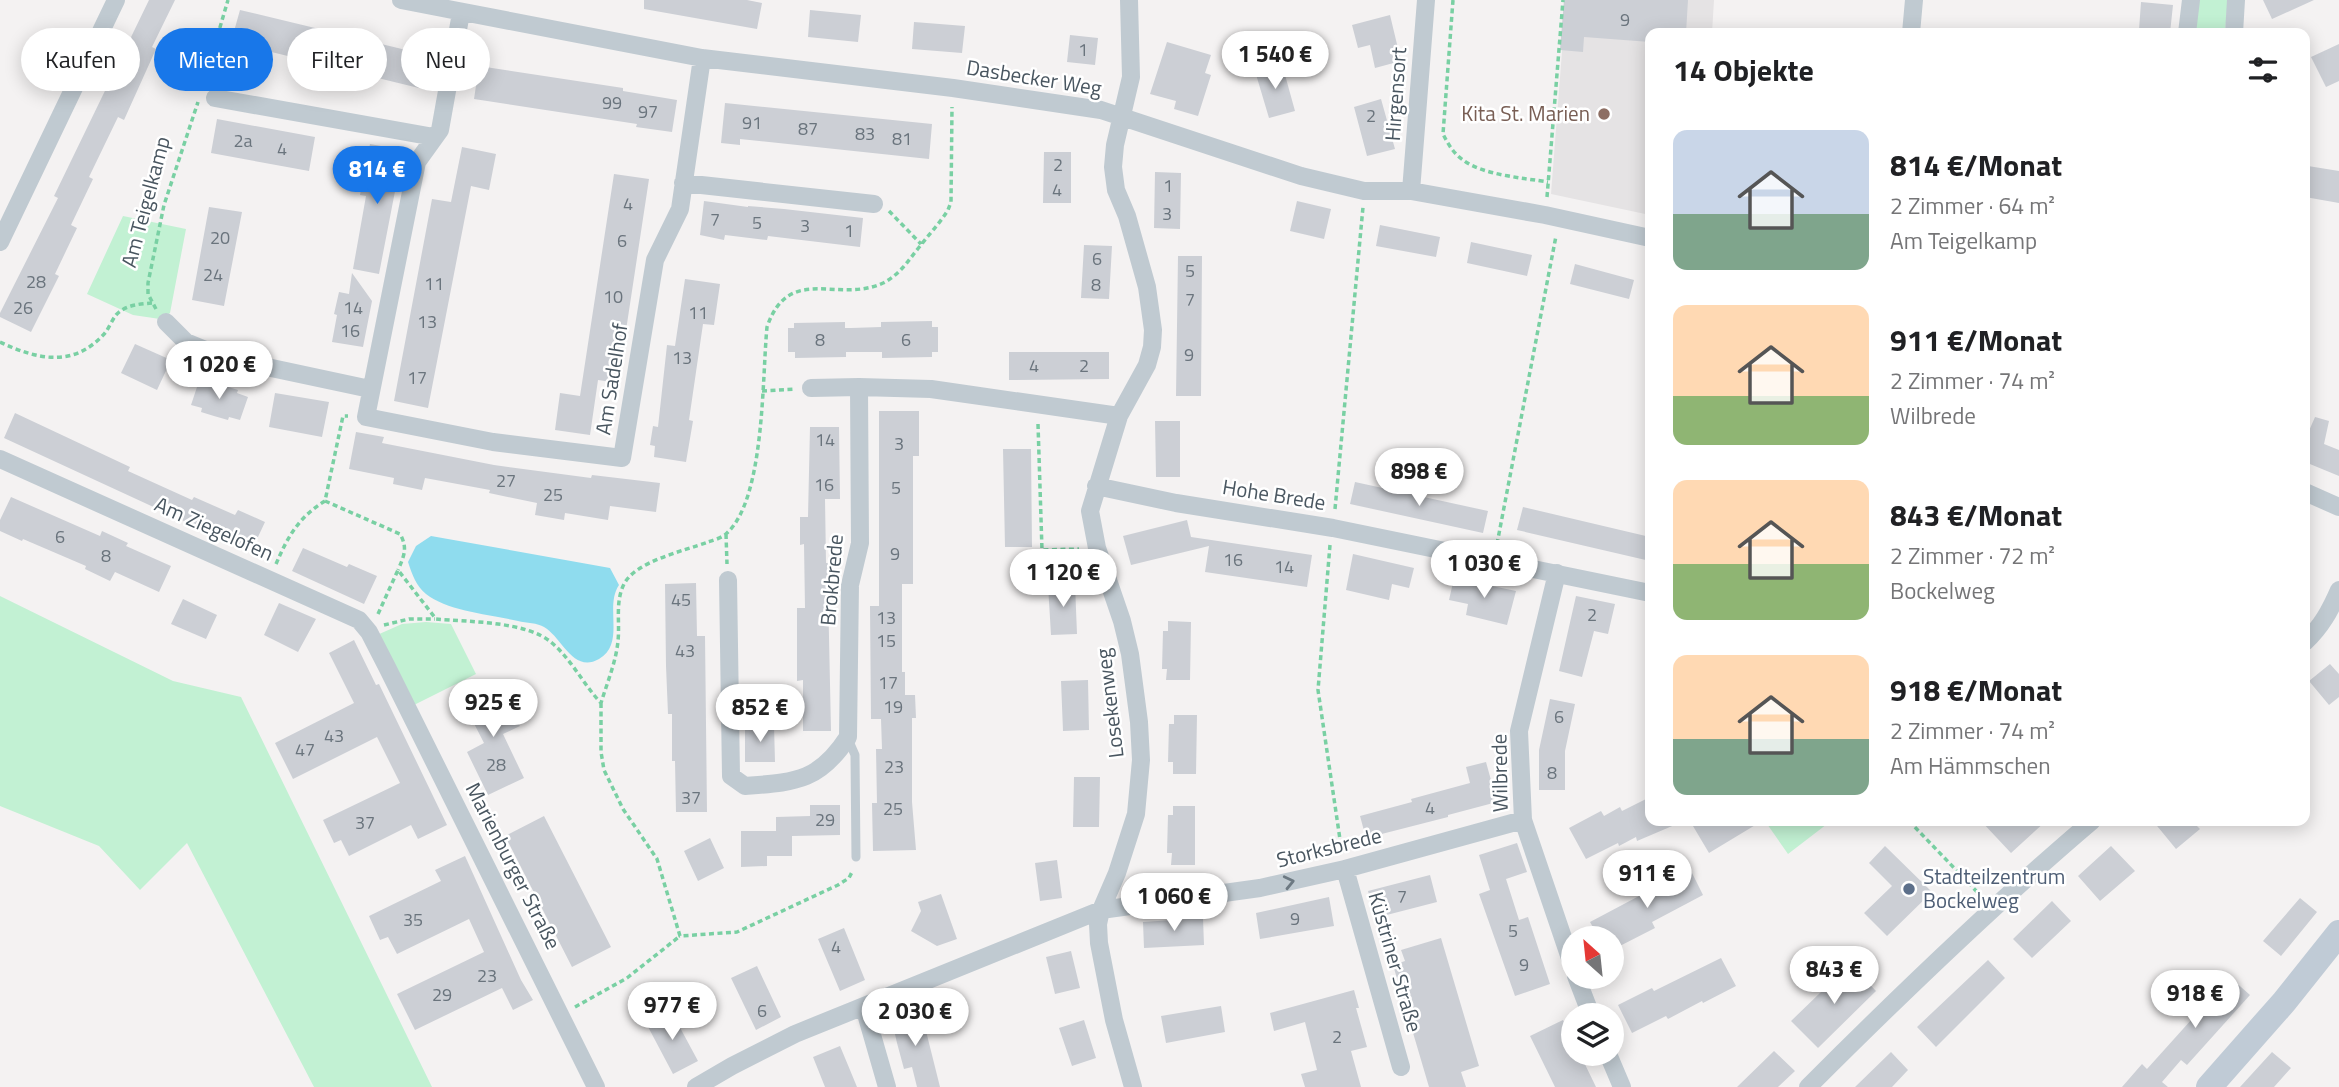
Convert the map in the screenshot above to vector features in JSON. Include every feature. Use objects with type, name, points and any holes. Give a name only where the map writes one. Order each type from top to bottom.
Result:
[{"type":"street","points":[[0,242],[116,0]]},
{"type":"street","name":"Dasbecker Weg","points":[[401,0],[702,58],[953,88],[1101,110],[1301,176],[1364,191],[1411,191],[1645,237]]},
{"type":"street","name":"Losekenweg","points":[[1129,0],[1131,77],[1114,156],[1115,190],[1138,251],[1147,287],[1153,330],[1147,365],[1119,416],[1090,511],[1097,548],[1122,621],[1130,654],[1139,722],[1141,760],[1136,814],[1098,923],[1099,943],[1114,1020],[1133,1087]]},
{"type":"street","name":"Hirgensort","points":[[1411,191],[1426,0]]},
{"type":"street","points":[[1912,28],[1914,0]]},
{"type":"street","points":[[2188,28],[2191,0]]},
{"type":"street","points":[[2234,28],[2236,0]]},
{"type":"street","points":[[366,417],[417,162],[440,130],[461,13]]},
{"type":"street","name":"Am Sadelhof","points":[[366,417],[493,442],[622,458],[655,261],[680,209],[702,58]]},
{"type":"street","points":[[215,98],[434,137]]},
{"type":"street","points":[[683,183],[874,204]]},
{"type":"street","points":[[166,323],[186,342],[225,358],[370,389]]},
{"type":"street","name":"Brokbrede","points":[[848,737],[850,586],[860,543],[859,387]]},
{"type":"street","points":[[811,388],[932,388],[1119,416]]},
{"type":"street","name":"Am Ziegelofen","points":[[0,459],[359,620],[369,632],[387,667]]},
{"type":"street","name":"Hohe Brede","points":[[1096,486],[1176,503],[1333,528],[1645,592]]},
{"type":"street","points":[[2310,494],[2339,507]]},
{"type":"street","name":"Wilbrede","points":[[1557,573],[1519,731],[1523,820],[1561,932]]},
{"type":"street","points":[[728,580],[731,776],[745,786],[804,778],[835,756],[848,737]]},
{"type":"street","points":[[2310,637],[2330,612],[2339,590]]},
{"type":"street","name":"Marienburger Straße","points":[[387,667],[596,1087]]},
{"type":"street","name":"Storksbrede","points":[[696,1087],[795,1034],[1101,910],[1260,888],[1345,869],[1523,820]]},
{"type":"street","points":[[1808,1087],[1993,909],[2086,826]]},
{"type":"street","name":"Küstriner Straße","points":[[1345,869],[1401,1067]]},
{"type":"street","points":[[2209,1087],[2334,949]]},
{"type":"street","points":[[864,1007],[887,1087]]},
{"type":"street","points":[[1613,1066],[1622,1087]]},
{"type":"lane","points":[[848,737],[855,755],[856,857]]},
{"type":"path","name":"Am Teigelkamp","points":[[152,303],[148,294],[148,283],[164,205],[228,0]]},
{"type":"path","points":[[1453,0],[1443,134],[1465,163],[1495,173],[1548,183]]},
{"type":"path","points":[[1493,560],[1512,471],[1552,217],[1548,183],[1563,0]]},
{"type":"path","points":[[680,936],[657,859],[623,808],[604,770],[601,703],[618,643],[619,599],[631,573],[646,564],[726,534],[739,519],[757,453],[767,327],[772,312],[781,300],[796,290],[867,288],[880,284],[894,277],[938,227],[951,202],[953,88]]},
{"type":"path","points":[[874,204],[896,216],[921,244]]},
{"type":"path","points":[[0,342],[44,358],[63,359],[81,352],[105,333],[117,313],[136,305],[152,303],[166,323]]},
{"type":"path","points":[[762,391],[811,388]]},
{"type":"path","points":[[1038,404],[1042,550],[1097,548]]},
{"type":"path","points":[[269,578],[287,537],[299,520],[325,501],[343,415],[366,417]]},
{"type":"path","points":[[325,501],[400,534],[404,542],[406,552],[369,632]]},
{"type":"path","points":[[726,534],[728,580]]},
{"type":"path","points":[[398,570],[436,619]]},
{"type":"path","points":[[369,632],[409,619],[436,619],[494,623],[536,633],[552,642],[578,671],[601,703]]},
{"type":"path","points":[[1914,826],[1993,909]]},
{"type":"path","points":[[561,1016],[627,978],[680,936],[737,932],[838,885],[849,877],[856,857]]},
{"type":"shaded area","name":"Kita St. Marien","points":[[1566,0],[1714,0],[1712,28],[1645,28],[1645,214],[1551,194]]},
{"type":"green space","points":[[2196,0],[2228,0],[2225,28],[2194,28]]},
{"type":"green space","points":[[123,216],[186,229],[170,313],[160,319],[133,315],[87,294]]},
{"type":"green space","points":[[0,596],[173,681],[241,697],[432,1087],[314,1087],[187,843],[140,890],[99,846],[0,806]]},
{"type":"green space","points":[[402,624],[451,624],[476,674],[412,706],[377,635]]},
{"type":"green space","points":[[1768,826],[1824,826],[1788,854]]},
{"type":"water","points":[[431,536],[610,568],[619,585],[613,604],[613,634],[607,652],[599,659],[582,662],[541,626],[457,608],[435,600],[417,584],[408,562],[416,546]]},
{"type":"building","points":[[149,0],[175,0],[161,28],[154,28],[154,53],[140,84],[140,28],[135,28]]},
{"type":"building","points":[[644,0],[747,0],[762,3],[757,29],[644,9]]},
{"type":"building","points":[[1564,0],[1688,0],[1686,28],[1645,28],[1645,42],[1584,37],[1583,52],[1560,50]]},
{"type":"building","points":[[2263,0],[2314,0],[2272,19]]},
{"type":"building","points":[[2141,2],[2173,5],[2171,28],[2139,28]]},
{"type":"building","points":[[240,10],[315,28],[287,28],[287,56],[273,52],[273,28],[235,28]]},
{"type":"building","points":[[810,10],[861,15],[858,42],[808,37]]},
{"type":"building","points":[[1390,15],[1401,61],[1375,68],[1370,45],[1358,48],[1352,25]]},
{"type":"building","points":[[914,22],[965,26],[962,53],[912,49]]},
{"type":"building","points":[[1070,35],[1098,38],[1095,65],[1067,62]]},
{"type":"building","points":[[1167,42],[1211,55],[1205,73],[1211,75],[1198,116],[1174,109],[1176,101],[1150,94]]},
{"type":"building","points":[[2339,44],[2339,81],[2326,87],[2311,57]]},
{"type":"building","points":[[387,45],[401,49],[401,84],[387,80]]},
{"type":"building","points":[[1282,64],[1295,111],[1269,118],[1255,71]]},
{"type":"building","points":[[490,68],[623,88],[623,91],[677,100],[672,132],[636,127],[637,124],[474,99],[475,91],[490,91]]},
{"type":"building","points":[[105,91],[137,91],[124,120],[118,117],[89,177],[93,179],[71,225],[77,228],[55,274],[59,276],[31,332],[0,317],[0,313],[58,198],[54,196]]},
{"type":"building","points":[[1381,99],[1395,149],[1367,156],[1354,107]]},
{"type":"building","points":[[725,103],[932,124],[929,159],[740,139],[740,145],[721,143]]},
{"type":"building","points":[[217,119],[315,137],[309,171],[211,153]]},
{"type":"building","points":[[370,144],[403,150],[379,274],[353,269],[366,196],[360,195]]},
{"type":"building","points":[[462,147],[496,154],[489,190],[471,186],[428,408],[394,401],[432,199],[451,202]]},
{"type":"building","points":[[1044,152],[1071,152],[1071,203],[1043,203]]},
{"type":"building","points":[[2310,166],[2339,171],[2339,203],[2310,198]]},
{"type":"building","points":[[1155,172],[1181,173],[1180,229],[1154,228]]},
{"type":"building","points":[[614,174],[649,179],[618,383],[598,380],[590,435],[555,430],[560,393],[580,396]]},
{"type":"building","points":[[704,201],[863,218],[860,247],[768,236],[767,240],[725,235],[724,240],[700,235]]},
{"type":"building","points":[[1297,201],[1331,209],[1324,239],[1290,231]]},
{"type":"building","points":[[209,207],[242,212],[224,306],[192,300]]},
{"type":"building","points":[[1380,225],[1440,237],[1436,257],[1376,246]]},
{"type":"building","points":[[1471,242],[1532,255],[1527,276],[1467,263]]},
{"type":"building","points":[[1084,245],[1112,246],[1109,299],[1081,298]]},
{"type":"building","points":[[1178,256],[1202,256],[1201,396],[1176,396]]},
{"type":"building","points":[[1575,264],[1634,280],[1629,299],[1570,284]]},
{"type":"building","points":[[352,273],[372,301],[363,347],[332,342],[339,292],[349,294]]},
{"type":"building","points":[[685,279],[720,284],[714,325],[703,324],[689,420],[693,421],[686,462],[654,457],[655,446],[650,445],[653,426],[658,427],[667,345],[675,346]]},
{"type":"building","points":[[932,321],[932,327],[938,327],[938,352],[932,352],[932,357],[882,358],[882,352],[846,352],[846,357],[795,358],[795,352],[788,352],[788,328],[794,328],[794,323],[845,322],[845,328],[851,328],[881,327],[881,322]]},
{"type":"building","points":[[135,344],[171,360],[157,390],[121,373]]},
{"type":"building","points":[[1009,352],[1109,352],[1109,379],[1009,380]]},
{"type":"building","points":[[199,381],[209,384],[210,381],[238,390],[237,393],[248,397],[240,420],[214,416],[191,405]]},
{"type":"building","points":[[275,393],[329,402],[322,437],[269,427]]},
{"type":"building","points":[[879,411],[919,411],[919,456],[913,456],[913,584],[902,584],[902,672],[905,672],[905,695],[915,695],[916,718],[912,718],[912,802],[916,850],[873,851],[872,803],[877,803],[876,749],[882,749],[881,719],[871,719],[870,606],[879,606]]},
{"type":"building","points":[[15,413],[130,467],[128,471],[192,500],[194,497],[235,515],[238,510],[265,522],[251,552],[4,438]]},
{"type":"building","points":[[2315,417],[2329,421],[2324,444],[2339,450],[2339,476],[2310,464],[2310,428]]},
{"type":"building","points":[[1155,421],[1180,421],[1180,477],[1156,477]]},
{"type":"building","points":[[810,427],[839,427],[840,499],[825,499],[826,563],[832,563],[832,590],[828,590],[831,731],[803,731],[803,680],[797,681],[797,608],[805,608],[804,544],[800,545],[800,517],[808,517]]},
{"type":"building","points":[[356,432],[384,437],[382,443],[494,465],[591,478],[592,475],[660,483],[656,512],[610,506],[608,520],[565,513],[564,520],[535,515],[537,503],[489,493],[490,490],[425,478],[422,490],[393,484],[394,478],[349,469]]},
{"type":"building","points":[[1003,449],[1031,449],[1032,547],[1005,547]]},
{"type":"building","points":[[1355,482],[1488,511],[1483,533],[1350,504]]},
{"type":"building","points":[[11,497],[100,536],[102,531],[128,543],[126,546],[171,566],[159,592],[115,572],[110,581],[85,569],[86,566],[0,531],[0,520]]},
{"type":"building","points":[[1523,507],[1645,536],[1645,560],[1517,530]]},
{"type":"building","points":[[1187,520],[1191,537],[1312,555],[1307,587],[1205,572],[1209,546],[1131,565],[1123,536]]},
{"type":"building","points":[[303,548],[347,567],[349,564],[377,576],[364,604],[292,571]]},
{"type":"building","points":[[1353,554],[1414,568],[1409,588],[1392,584],[1389,600],[1346,590]]},
{"type":"building","points":[[1454,578],[1516,591],[1507,625],[1466,615],[1468,604],[1449,600]]},
{"type":"building","points":[[696,583],[697,636],[705,636],[707,812],[676,812],[672,714],[668,714],[665,584]]},
{"type":"building","points":[[1075,584],[1077,634],[1051,635],[1048,585]]},
{"type":"building","points":[[1576,596],[1615,604],[1608,634],[1594,631],[1582,677],[1559,671]]},
{"type":"building","points":[[183,599],[217,615],[206,639],[171,624]]},
{"type":"building","points":[[279,603],[316,619],[298,652],[264,635]]},
{"type":"building","points":[[1168,621],[1191,622],[1190,680],[1166,680],[1167,669],[1162,669],[1163,631],[1168,631]]},
{"type":"building","points":[[354,640],[376,685],[379,684],[447,825],[418,839],[411,825],[349,856],[341,840],[334,843],[323,820],[400,783],[377,737],[293,779],[275,743],[354,703],[329,653]]},
{"type":"building","points":[[2330,664],[2339,674],[2339,697],[2329,705],[2310,680]]},
{"type":"building","points":[[1088,680],[1089,730],[1063,731],[1061,681]]},
{"type":"building","points":[[498,682],[520,726],[503,734],[524,778],[488,795],[467,752],[484,743],[462,700]]},
{"type":"building","points":[[1550,699],[1575,704],[1565,751],[1565,790],[1539,790],[1539,750]]},
{"type":"building","points":[[1174,715],[1197,715],[1196,774],[1173,774],[1173,762],[1168,762],[1169,724],[1174,724]]},
{"type":"building","points":[[745,725],[774,725],[775,762],[745,762]]},
{"type":"building","points":[[1486,762],[1497,802],[1366,838],[1360,816],[1470,783],[1466,767]]},
{"type":"building","points":[[1074,777],[1100,777],[1099,827],[1073,827]]},
{"type":"building","points":[[1645,800],[1645,826],[1672,826],[1637,841],[1636,837],[1619,846],[1618,843],[1586,859],[1569,828],[1601,811],[1604,816],[1620,807],[1622,811]]},
{"type":"building","points":[[810,805],[840,805],[840,835],[792,836],[792,856],[767,856],[767,866],[741,867],[741,831],[776,831],[776,817],[810,816]]},
{"type":"building","points":[[1173,806],[1195,806],[1195,865],[1171,865],[1172,853],[1167,853],[1168,815],[1173,815]]},
{"type":"building","points":[[544,816],[611,947],[572,967],[505,836]]},
{"type":"building","points":[[1693,826],[1754,826],[1709,853]]},
{"type":"building","points":[[1986,826],[2041,826],[2011,853]]},
{"type":"building","points":[[2157,826],[2197,826],[2200,829],[2176,849]]},
{"type":"building","points":[[710,838],[724,868],[698,881],[684,851]]},
{"type":"building","points":[[1517,843],[1527,872],[1506,879],[1519,920],[1528,917],[1550,984],[1515,996],[1479,894],[1490,890],[1479,855]]},
{"type":"building","name":"Stadteilzentrum Bockelweg","points":[[1885,846],[1932,892],[1887,936],[1864,913],[1892,886],[1869,863]]},
{"type":"building","points":[[2111,846],[2135,871],[2100,901],[2078,876]]},
{"type":"building","points":[[465,856],[521,980],[533,1000],[513,1010],[502,988],[415,1030],[397,994],[484,952],[469,919],[397,954],[388,937],[380,940],[369,916],[441,881],[435,870]]},
{"type":"building","points":[[1057,860],[1062,898],[1040,901],[1035,863]]},
{"type":"building","points":[[1690,869],[1703,895],[1652,922],[1655,928],[1624,944],[1624,926],[1592,926],[1590,922]]},
{"type":"building","points":[[1430,875],[1437,902],[1375,918],[1368,891]]},
{"type":"building","points":[[941,894],[957,939],[937,946],[911,931],[921,911],[918,902]]},
{"type":"building","points":[[1329,897],[1334,926],[1260,939],[1256,913]]},
{"type":"building","points":[[2300,898],[2317,912],[2281,956],[2263,941]]},
{"type":"building","points":[[2052,901],[2071,921],[2032,958],[2013,939]]},
{"type":"building","points":[[1203,918],[1204,945],[1144,948],[1143,922]]},
{"type":"building","points":[[844,928],[865,980],[840,991],[818,939]]},
{"type":"building","points":[[1441,938],[1479,1066],[1461,1072],[1466,1087],[1429,1087],[1393,965],[1405,961],[1401,950]]},
{"type":"building","points":[[1071,951],[1080,988],[1055,994],[1046,957]]},
{"type":"building","points":[[1721,958],[1736,986],[1632,1033],[1624,1017],[1622,1003],[1652,988],[1654,991]]},
{"type":"building","points":[[1988,960],[2005,978],[1936,1047],[1917,1027]]},
{"type":"building","points":[[1850,964],[1876,991],[1818,1048],[1791,1021]]},
{"type":"building","points":[[757,966],[781,1017],[756,1030],[731,978]]},
{"type":"building","points":[[2213,972],[2219,978],[2224,972],[2250,995],[2187,1065],[2181,1060],[2162,1082],[2168,1087],[2122,1087],[2142,1064],[2147,1069],[2201,1009],[2196,1004],[2201,998],[2195,993]]},
{"type":"building","points":[[1354,990],[1367,1047],[1351,1051],[1361,1087],[1305,1087],[1301,1074],[1317,1070],[1305,1022],[1274,1031],[1270,1013]]},
{"type":"building","points":[[1221,1006],[1225,1032],[1166,1043],[1161,1016]]},
{"type":"building","points":[[670,1009],[698,1061],[673,1074],[646,1023]]},
{"type":"building","points":[[920,1009],[940,1087],[917,1087],[912,1067],[904,1069],[897,1043],[891,1017]]},
{"type":"building","points":[[1084,1020],[1096,1058],[1072,1066],[1059,1028]]},
{"type":"building","points":[[1561,1021],[1561,1066],[1586,1066],[1596,1087],[1555,1087],[1530,1036]]},
{"type":"building","points":[[840,1046],[857,1087],[825,1087],[813,1057]]},
{"type":"building","points":[[1774,1051],[1795,1071],[1778,1087],[1737,1087]]},
{"type":"building","points":[[1891,1052],[1908,1070],[1892,1087],[1855,1087]]},
{"type":"building","points":[[2272,1052],[2291,1068],[2274,1087],[2240,1087]]},
{"type":"place","name":"Kita St. Marien","points":[[1604,114]]},
{"type":"place","name":"Stadteilzentrum Bockelweg","points":[[1909,889]]}]
